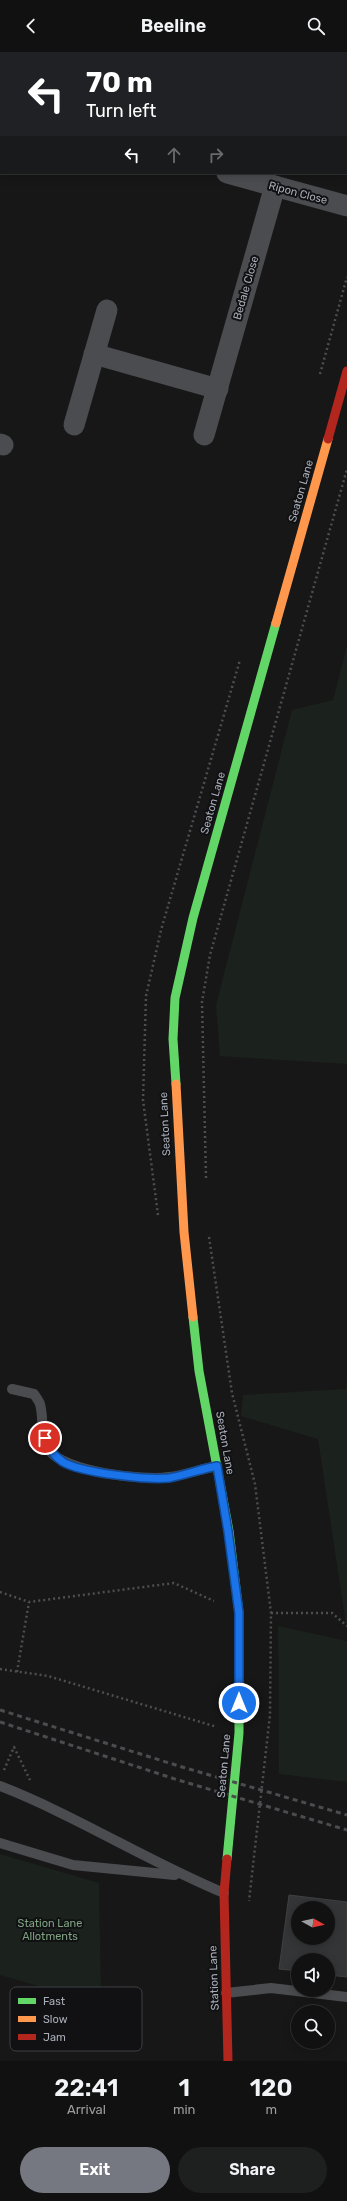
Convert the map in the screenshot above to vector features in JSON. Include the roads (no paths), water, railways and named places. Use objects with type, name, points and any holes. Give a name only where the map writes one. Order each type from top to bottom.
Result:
[{"type":"main road","name":"Seaton Lane","points":[[224,1893],[240,1733],[239,1613],[228,1531],[199,1371],[184,1232],[173,1039],[175,998],[193,918],[347,371]]},
{"type":"main road","name":"Station Lane","points":[[224,1893],[228,2061]]},
{"type":"street","name":"Ripon Close","points":[[231,174],[347,206]]},
{"type":"street","name":"Bedale Close","points":[[204,435],[275,186]]},
{"type":"street","points":[[74,425],[107,310]]},
{"type":"street","points":[[94,354],[218,389]]},
{"type":"lane","points":[[12,1389],[34,1394],[40,1405],[40,1417],[48,1449],[63,1462],[78,1467],[128,1476],[169,1478],[217,1466]]},
{"type":"lane","points":[[0,1786],[40,1802],[181,1875],[224,1893]]},
{"type":"lane","points":[[0,1843],[73,1865],[181,1875]]},
{"type":"lane","points":[[226,1993],[271,1988],[347,1997]]},
{"type":"railway","points":[[0,1710],[182,1767],[347,1815]]},
{"type":"railway","points":[[0,1722],[178,1780],[347,1830]]},
{"type":"park label","name":"Station Lane Allotments","points":[[50,1929]]}]
